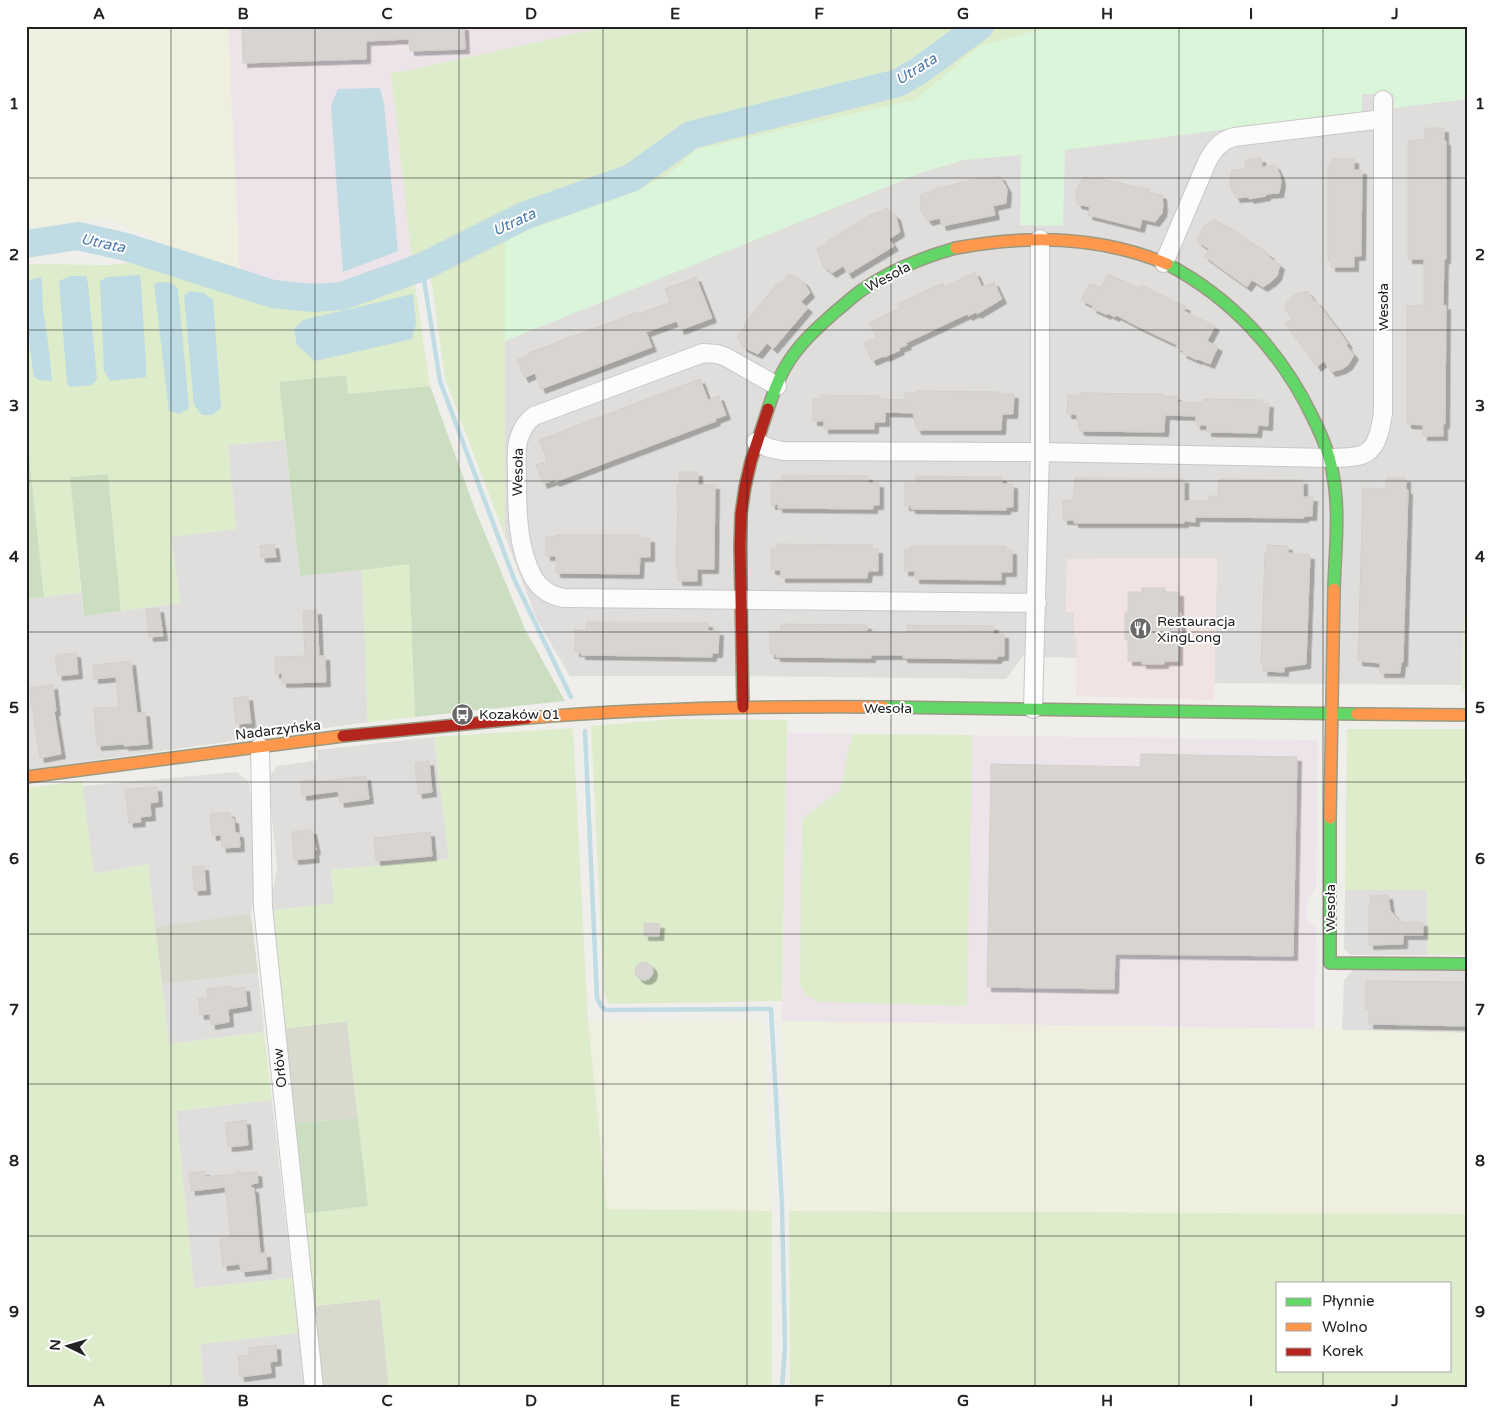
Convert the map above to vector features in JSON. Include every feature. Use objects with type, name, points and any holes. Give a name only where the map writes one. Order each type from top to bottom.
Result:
[{"type":"street","name":"Wesoła","points":[[756,442],[769,448],[783,451],[1040,452],[1330,458],[1353,458],[1364,454],[1378,440],[1383,413],[1383,100]]},
{"type":"street","points":[[1164,263],[1207,162],[1213,150],[1220,143],[1234,137],[1383,119]]},
{"type":"street","name":"Wesoła","points":[[743,707],[740,541],[741,511],[746,482],[756,442],[789,360],[820,325],[863,290],[894,272],[933,254],[979,244],[1011,239],[1072,240],[1134,253],[1164,263],[1194,281],[1234,310],[1250,324],[1271,348],[1301,395],[1330,458],[1335,491],[1336,525],[1331,714],[1330,963],[1468,964]]},
{"type":"street","points":[[1033,709],[1040,452],[1040,239]]},
{"type":"street","name":"Wesoła","points":[[777,386],[726,357],[703,353],[534,416],[522,428],[516,454],[517,512],[520,537],[533,578],[543,590],[553,596],[564,598],[1037,602]]},
{"type":"street","name":"Wesoła","points":[[534,716],[743,707],[1468,715]]},
{"type":"street","name":"Nadarzyńska","points":[[26,778],[407,728],[534,716]]},
{"type":"street","name":"Orłów","points":[[260,748],[263,908],[314,1388]]},
{"type":"shaded area","points":[[228,26],[610,26],[405,71],[391,72],[412,257],[330,291],[279,287],[240,277]]},
{"type":"shaded area","points":[[1055,26],[1468,26],[1468,548],[1461,685],[1214,683],[1217,558],[1067,559],[1066,612],[1074,612],[1074,637],[1077,638],[1077,658],[1023,656],[1006,679],[570,676],[537,620],[505,536],[505,239],[642,189]]},
{"type":"shaded area","points":[[285,440],[300,576],[362,570],[368,722],[26,770],[26,599],[81,593],[84,616],[180,603],[171,536],[236,529],[228,445]]},
{"type":"shaded area","points":[[1217,558],[1214,700],[1076,696],[1077,638],[1074,637],[1074,612],[1066,612],[1067,559]]},
{"type":"shaded area","points":[[787,733],[1318,740],[1316,887],[1307,900],[1307,919],[1316,928],[1315,1029],[782,1021]]},
{"type":"shaded area","points":[[434,737],[449,859],[331,870],[334,903],[269,911],[277,867],[268,779],[277,766],[318,760],[317,750]]},
{"type":"shaded area","points":[[237,772],[249,782],[259,871],[251,914],[155,927],[148,864],[93,874],[82,786]]},
{"type":"shaded area","points":[[1345,890],[1427,890],[1427,955],[1351,955],[1344,949]]},
{"type":"shaded area","points":[[251,915],[258,973],[162,984],[155,927]]},
{"type":"shaded area","points":[[1354,969],[1468,971],[1468,1033],[1342,1030],[1344,980]]},
{"type":"shaded area","points":[[258,973],[264,1032],[169,1044],[162,984]]},
{"type":"shaded area","points":[[347,1021],[358,1118],[292,1123],[282,1029]]},
{"type":"shaded area","points":[[272,1100],[292,1278],[194,1288],[176,1111]]},
{"type":"shaded area","points":[[380,1299],[389,1388],[323,1388],[315,1306]]},
{"type":"shaded area","points":[[299,1333],[304,1388],[204,1388],[200,1344]]},
{"type":"green space","points":[[26,26],[228,26],[240,277],[108,218],[26,229]]},
{"type":"green space","points":[[610,26],[1055,26],[980,46],[916,99],[697,150],[668,175],[642,189],[505,239],[505,536],[445,379],[430,271],[414,278],[391,72],[405,71]]},
{"type":"green space","points":[[1055,26],[1468,26],[1468,99],[1394,108],[1394,94],[1362,94],[1362,112],[1065,150],[1063,226],[1020,225],[1021,155],[964,160],[921,173],[505,341],[505,239],[642,189],[668,175],[697,150],[916,99],[980,46]]},
{"type":"green space","points":[[148,261],[221,286],[272,300],[331,306],[364,298],[414,278],[430,386],[347,394],[346,375],[279,382],[285,440],[228,445],[236,529],[171,537],[180,603],[121,611],[108,474],[70,477],[81,593],[44,597],[26,427],[26,264],[109,265]]},
{"type":"green space","points":[[346,375],[348,394],[430,386],[476,512],[525,629],[565,701],[415,717],[409,564],[300,576],[279,382]]},
{"type":"green space","points":[[26,427],[44,597],[26,599]]},
{"type":"green space","points":[[108,474],[121,611],[84,616],[70,477]]},
{"type":"green space","points":[[1468,548],[1468,691],[1461,691],[1461,685]]},
{"type":"green space","points":[[409,563],[415,717],[368,722],[362,570]]},
{"type":"green space","points":[[673,719],[787,720],[782,1001],[609,1004],[604,993],[591,726]]},
{"type":"green space","points":[[573,728],[588,1021],[607,1209],[772,1211],[772,1388],[389,1388],[380,1299],[315,1306],[303,1214],[368,1206],[347,1021],[282,1029],[269,911],[334,903],[331,870],[449,859],[434,737]]},
{"type":"green space","points":[[1347,729],[1468,729],[1468,955],[1427,955],[1427,890],[1345,890]]},
{"type":"green space","points":[[852,734],[972,735],[967,1006],[820,1002],[807,996],[800,985],[802,819],[840,790]]},
{"type":"green space","points":[[82,781],[94,874],[148,864],[169,1044],[264,1032],[272,1100],[176,1111],[194,1288],[292,1278],[299,1333],[200,1344],[204,1388],[26,1388],[26,788]]},
{"type":"green space","points":[[763,1020],[772,1211],[607,1209],[588,1021]]},
{"type":"green space","points":[[782,1021],[1468,1033],[1468,1214],[789,1211]]},
{"type":"green space","points":[[358,1118],[368,1206],[303,1214],[292,1123]]},
{"type":"green space","points":[[789,1211],[1468,1214],[1468,1388],[790,1388]]},
{"type":"water","points":[[380,88],[384,104],[398,251],[343,272],[331,106],[338,89]]},
{"type":"water","points":[[140,275],[146,377],[110,381],[104,371],[100,281],[107,277]]},
{"type":"water","points":[[70,276],[86,276],[88,284],[97,379],[92,385],[70,387],[67,383],[59,281]]},
{"type":"water","points":[[41,277],[52,381],[39,380],[34,377],[26,323],[26,281]]},
{"type":"water","points":[[161,282],[172,283],[178,289],[189,408],[180,414],[169,411],[154,284]]},
{"type":"water","points":[[190,291],[204,293],[213,300],[221,408],[212,415],[202,415],[194,405],[184,295]]},
{"type":"water","points":[[413,294],[416,323],[412,339],[315,361],[297,345],[294,329],[303,320]]},
{"type":"building","points":[[242,26],[464,26],[465,49],[410,51],[409,39],[366,41],[366,59],[243,63]]},
{"type":"building","points":[[1425,128],[1444,128],[1444,141],[1446,141],[1446,259],[1444,259],[1443,306],[1446,305],[1445,424],[1443,424],[1443,436],[1423,436],[1423,425],[1407,424],[1407,306],[1424,305],[1424,259],[1408,259],[1408,141],[1425,139]]},
{"type":"building","points":[[1261,158],[1262,167],[1275,165],[1281,182],[1279,193],[1266,194],[1266,196],[1249,199],[1249,197],[1236,198],[1230,181],[1232,170],[1246,169],[1245,160]]},
{"type":"building","points":[[1332,159],[1354,159],[1354,170],[1362,170],[1361,256],[1354,256],[1354,267],[1331,267],[1331,261],[1328,261],[1328,165],[1332,165]]},
{"type":"building","points":[[1000,176],[1007,189],[1006,203],[993,206],[995,215],[942,226],[940,218],[928,221],[921,211],[921,194],[934,191],[934,189],[986,177],[987,179]]},
{"type":"building","points":[[1084,177],[1097,180],[1098,178],[1150,190],[1149,192],[1162,195],[1162,213],[1155,222],[1142,219],[1140,228],[1088,215],[1090,207],[1077,204],[1076,193]]},
{"type":"building","points":[[886,208],[896,216],[900,232],[889,239],[894,246],[848,274],[843,266],[832,273],[823,266],[817,249],[874,213]]},
{"type":"building","points":[[1214,219],[1270,255],[1269,257],[1280,265],[1277,276],[1263,287],[1252,280],[1247,287],[1204,256],[1209,249],[1197,241],[1205,225]]},
{"type":"building","points":[[975,272],[982,287],[994,282],[1002,299],[977,314],[976,312],[968,316],[967,314],[906,343],[907,345],[899,348],[900,350],[872,361],[864,343],[876,338],[869,323],[900,308],[897,304],[943,283],[944,287]]},
{"type":"building","points":[[788,274],[804,282],[810,293],[801,302],[808,308],[773,349],[767,343],[758,354],[743,347],[737,336],[745,326],[744,324],[778,283],[780,284]]},
{"type":"building","points":[[1108,274],[1139,288],[1141,285],[1186,307],[1184,311],[1215,326],[1207,341],[1218,347],[1210,364],[1182,353],[1183,351],[1176,347],[1177,345],[1116,315],[1115,317],[1107,313],[1107,315],[1092,308],[1093,306],[1081,300],[1090,283],[1101,288]]},
{"type":"building","points":[[696,277],[712,318],[680,330],[677,321],[646,332],[652,347],[541,389],[535,373],[524,378],[517,360],[529,355],[528,353],[670,302],[665,289]]},
{"type":"building","points":[[1307,291],[1336,327],[1354,355],[1348,365],[1342,369],[1331,372],[1324,361],[1317,367],[1285,323],[1292,318],[1284,307],[1296,294]]},
{"type":"building","points":[[700,379],[708,400],[719,396],[726,415],[715,419],[716,421],[555,482],[554,480],[543,484],[536,465],[547,461],[539,440]]},
{"type":"building","points":[[917,391],[1001,392],[1001,394],[1014,394],[1013,414],[1002,414],[1001,430],[917,430],[913,413],[885,412],[885,422],[874,422],[874,429],[824,429],[824,421],[813,421],[813,399],[820,399],[820,395],[879,396],[879,399],[905,400],[905,393],[917,393]]},
{"type":"building","points":[[1080,393],[1164,394],[1164,396],[1177,396],[1177,402],[1203,403],[1203,399],[1262,400],[1262,403],[1269,403],[1268,426],[1258,425],[1257,433],[1207,432],[1207,425],[1196,425],[1196,416],[1165,415],[1164,432],[1080,431],[1076,414],[1067,414],[1068,395],[1080,395]]},
{"type":"building","points":[[679,472],[698,472],[698,485],[715,485],[714,569],[697,569],[697,581],[678,581],[678,569],[676,569],[677,485],[679,485]]},
{"type":"building","points":[[782,475],[868,476],[868,483],[879,483],[879,505],[873,505],[873,509],[778,508],[778,504],[771,505],[771,482],[782,482]]},
{"type":"building","points":[[916,476],[1002,477],[1002,484],[1013,484],[1013,507],[1006,507],[1006,510],[911,509],[911,506],[905,506],[905,483],[916,483]]},
{"type":"building","points":[[1075,478],[1184,479],[1184,501],[1209,501],[1209,496],[1218,496],[1219,479],[1303,480],[1303,497],[1313,497],[1312,516],[1304,516],[1304,518],[1195,517],[1195,522],[1184,521],[1184,523],[1074,523],[1074,520],[1063,520],[1063,500],[1073,500]]},
{"type":"building","points":[[1386,478],[1406,478],[1406,490],[1408,490],[1403,662],[1401,662],[1400,673],[1380,673],[1380,663],[1358,661],[1363,488],[1386,489]]},
{"type":"building","points":[[555,535],[641,535],[641,538],[650,538],[650,557],[640,557],[639,574],[556,573],[556,556],[546,556],[546,537],[555,537]]},
{"type":"building","points":[[274,544],[276,557],[261,558],[260,546]]},
{"type":"building","points":[[777,544],[872,545],[872,549],[878,549],[878,571],[868,571],[867,578],[781,578],[781,570],[771,570],[771,548],[777,548]]},
{"type":"building","points":[[1267,545],[1288,546],[1288,553],[1310,555],[1306,664],[1284,667],[1284,672],[1263,671],[1264,664],[1261,664],[1265,552],[1267,552]]},
{"type":"building","points":[[911,546],[1006,546],[1006,550],[1012,550],[1012,572],[1001,572],[1001,580],[915,579],[915,571],[904,571],[905,549],[911,549]]},
{"type":"building","points":[[1142,588],[1165,588],[1165,592],[1179,592],[1181,640],[1178,640],[1178,661],[1164,661],[1164,664],[1142,664],[1142,661],[1128,661],[1128,640],[1125,640],[1125,612],[1128,612],[1128,592],[1142,592]]},
{"type":"building","points":[[159,608],[163,636],[149,637],[146,609]]},
{"type":"building","points":[[317,610],[319,656],[325,656],[326,682],[282,683],[282,673],[275,674],[275,657],[305,656],[303,611]]},
{"type":"building","points":[[586,622],[708,623],[708,631],[719,631],[718,653],[712,653],[712,657],[581,655],[581,652],[575,652],[575,630],[586,630]]},
{"type":"building","points":[[781,624],[867,625],[867,632],[896,633],[907,633],[907,625],[994,626],[993,634],[1004,634],[1004,656],[998,656],[997,659],[903,658],[903,655],[871,655],[871,658],[776,657],[776,654],[770,654],[770,631],[781,631]]},
{"type":"building","points":[[76,653],[78,674],[58,676],[55,655]]},
{"type":"building","points":[[131,661],[137,713],[145,712],[148,744],[97,746],[94,708],[119,707],[116,677],[94,679],[93,665]]},
{"type":"building","points":[[53,685],[56,711],[54,711],[61,754],[40,758],[29,688]]},
{"type":"building","points":[[248,696],[251,723],[236,724],[233,698]]},
{"type":"building","points":[[1141,754],[1297,757],[1293,956],[1115,954],[1114,989],[987,987],[991,764],[1140,767]]},
{"type":"building","points":[[429,761],[432,792],[418,794],[415,763]]},
{"type":"building","points":[[366,776],[369,799],[340,803],[338,791],[302,796],[301,781],[316,779],[316,782]]},
{"type":"building","points":[[157,787],[158,802],[150,803],[151,816],[140,817],[141,822],[129,823],[125,790]]},
{"type":"building","points":[[230,813],[231,819],[234,819],[235,833],[239,833],[240,847],[222,848],[221,835],[212,836],[210,814]]},
{"type":"building","points":[[312,830],[316,850],[314,851],[315,858],[294,860],[292,832]]},
{"type":"building","points":[[430,832],[432,856],[376,861],[374,838]]},
{"type":"building","points":[[204,866],[206,890],[194,891],[192,867]]},
{"type":"building","points":[[1388,895],[1390,910],[1400,922],[1423,922],[1423,935],[1403,935],[1403,944],[1369,945],[1370,896]]},
{"type":"building","points":[[644,923],[660,924],[659,936],[644,936]]},
{"type":"building","points":[[640,962],[648,962],[653,967],[651,978],[640,980],[635,975],[635,967]]},
{"type":"building","points":[[1366,981],[1468,982],[1468,1026],[1369,1024],[1369,1009],[1366,1009]]},
{"type":"building","points":[[230,986],[230,989],[245,987],[247,1006],[228,1009],[229,1022],[211,1025],[210,1014],[200,1015],[198,999],[208,998],[207,989]]},
{"type":"building","points":[[246,1120],[248,1145],[228,1147],[225,1123]]},
{"type":"building","points":[[238,1170],[242,1173],[257,1172],[258,1183],[251,1184],[251,1188],[254,1188],[260,1253],[266,1253],[267,1269],[241,1272],[240,1264],[223,1266],[220,1239],[231,1238],[225,1187],[191,1191],[189,1173],[205,1171],[205,1177],[234,1174]]},
{"type":"building","points":[[276,1345],[277,1361],[270,1362],[271,1373],[240,1377],[238,1356],[249,1355],[249,1348]]},
{"type":"waterway","name":"Utrata","points":[[26,244],[78,236],[126,247],[273,294],[314,298],[342,296],[422,267],[526,215],[631,178],[691,135],[898,83],[920,70],[980,26]]},
{"type":"waterway","points":[[422,267],[440,381],[514,579],[571,697]]},
{"type":"waterway","points":[[585,731],[597,998],[601,1006],[606,1010],[771,1009],[782,1205],[785,1347],[782,1388]]},
{"type":"traffic: fast","points":[[768,409],[778,381],[791,358],[808,337],[835,312],[862,290],[895,271],[919,260],[956,248]]},
{"type":"traffic: fast","points":[[1167,264],[1213,293],[1253,329],[1286,371],[1313,418],[1328,453],[1335,489],[1334,589]]},
{"type":"traffic: fast","points":[[884,707],[1357,714]]},
{"type":"traffic: fast","points":[[1330,818],[1330,963],[1468,964]]},
{"type":"traffic: slow","points":[[956,248],[1009,241],[1063,241],[1116,248],[1167,264]]},
{"type":"traffic: slow","points":[[1330,818],[1334,589]]},
{"type":"traffic: slow","points":[[527,718],[706,708],[884,707]]},
{"type":"traffic: slow","points":[[1357,714],[1468,715]]},
{"type":"traffic: slow","points":[[26,777],[343,736]]},
{"type":"traffic: jam","points":[[743,707],[741,514],[751,461],[768,409]]},
{"type":"traffic: jam","points":[[343,736],[527,718]]},
{"type":"place","name":"Restauracja XingLong","points":[[1141,629]]},
{"type":"place","name":"Kozaków 01","points":[[463,714]]}]
